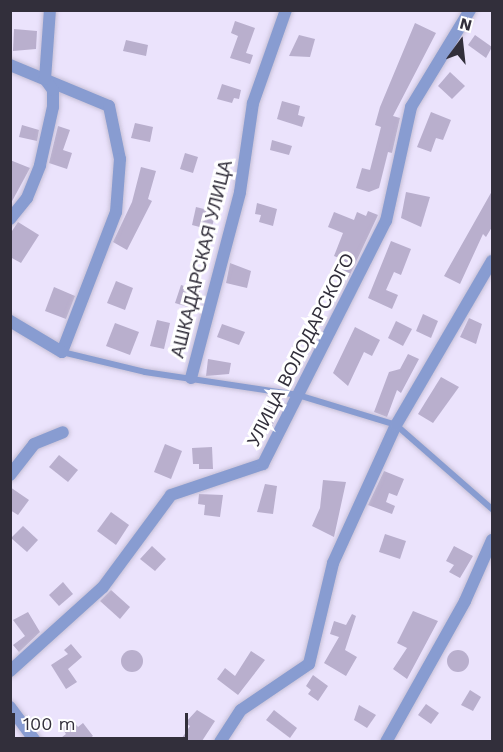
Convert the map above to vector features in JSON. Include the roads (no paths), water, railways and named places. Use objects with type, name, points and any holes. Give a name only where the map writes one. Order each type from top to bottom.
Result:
[{"type":"street","points":[[10,219],[27,198],[40,165],[53,107],[53,90],[45,79],[50,10]]},
{"type":"street","name":"АШКАДАРСКАЯ УЛИЦА","points":[[191,378],[240,192],[253,103],[285,10]]},
{"type":"street","name":"УЛИЦА ВОЛОДАРСКОГО","points":[[10,671],[103,587],[171,495],[263,464],[386,221],[411,107],[470,10]]},
{"type":"street","points":[[10,65],[109,106],[120,159],[116,212],[62,352],[10,321]]},
{"type":"street","points":[[220,741],[241,710],[309,664],[333,563],[396,425],[492,261]]},
{"type":"street","points":[[10,475],[34,444],[63,432]]},
{"type":"street","points":[[386,741],[465,601],[492,540]]},
{"type":"street","points":[[10,706],[36,741]]},
{"type":"lane","points":[[62,352],[191,378],[298,395],[396,425],[492,509]]}]
